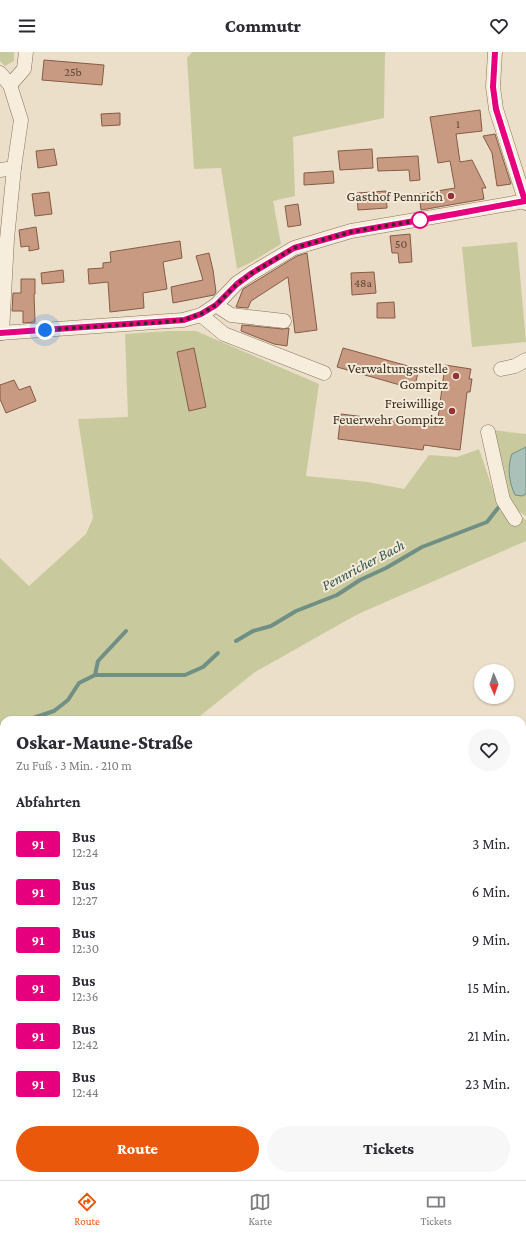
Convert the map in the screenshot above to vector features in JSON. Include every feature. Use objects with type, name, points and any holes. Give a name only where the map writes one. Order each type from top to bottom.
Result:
[{"type":"street","points":[[10,85],[24,69],[26,52]]},
{"type":"street","points":[[0,74],[10,85],[21,120],[7,169],[7,239],[1,333],[184,320],[201,314],[216,305],[237,284],[252,273],[294,248],[351,232],[526,202],[496,109],[493,87],[495,52]]},
{"type":"street","points":[[216,305],[231,315],[284,321]]},
{"type":"street","points":[[201,314],[224,334],[324,373]]},
{"type":"street","points":[[501,369],[515,366],[526,360]]},
{"type":"street","points":[[488,432],[509,509]]},
{"type":"green space","points":[[0,52],[14,52],[14,61],[5,66],[0,61]]},
{"type":"green space","points":[[192,52],[385,52],[384,118],[293,137],[295,196],[273,201],[281,244],[250,263],[237,269],[221,168],[194,169],[187,58]]},
{"type":"green space","points":[[517,242],[526,342],[472,347],[462,247]]},
{"type":"green space","points":[[196,331],[319,384],[306,476],[368,482],[404,489],[429,455],[457,457],[479,449],[500,511],[508,509],[526,520],[526,541],[358,614],[255,672],[200,716],[0,716],[0,558],[29,586],[86,534],[93,518],[78,419],[128,417],[125,334]]},
{"type":"green space","points":[[492,430],[526,434],[526,516],[507,504]]},
{"type":"shaded area","points":[[526,447],[526,494],[522,496],[515,495],[509,474],[510,459],[512,454]]},
{"type":"building","points":[[44,60],[104,65],[102,85],[42,80]]},
{"type":"building","points":[[480,110],[482,131],[456,134],[460,162],[472,160],[486,188],[482,188],[484,199],[421,210],[419,194],[455,188],[450,161],[438,163],[430,117]]},
{"type":"building","points":[[120,113],[120,125],[102,126],[101,114]]},
{"type":"building","points":[[495,134],[511,184],[497,186],[492,153],[483,136]]},
{"type":"building","points":[[54,149],[57,165],[38,168],[36,151]]},
{"type":"building","points":[[372,149],[373,168],[340,170],[338,151]]},
{"type":"building","points":[[418,156],[420,180],[410,181],[409,170],[378,171],[377,158]]},
{"type":"building","points":[[333,171],[334,183],[304,185],[304,173]]},
{"type":"building","points":[[386,191],[387,208],[358,210],[357,193]]},
{"type":"building","points":[[49,192],[52,214],[35,216],[32,194]]},
{"type":"building","points":[[298,204],[301,225],[288,227],[285,206]]},
{"type":"building","points":[[36,227],[39,249],[29,251],[29,246],[21,247],[19,230]]},
{"type":"building","points":[[410,234],[412,262],[399,263],[398,253],[392,253],[390,236]]},
{"type":"building","points":[[180,241],[182,258],[163,262],[167,289],[143,293],[144,308],[110,312],[108,282],[89,284],[88,269],[103,268],[103,263],[111,262],[110,252]]},
{"type":"building","points":[[209,253],[216,292],[214,295],[173,303],[171,287],[203,280],[196,256]]},
{"type":"building","points":[[307,253],[317,330],[295,333],[288,277],[251,301],[248,308],[236,307],[243,289],[297,256]]},
{"type":"building","points":[[63,270],[64,282],[42,284],[41,273]]},
{"type":"building","points":[[374,272],[376,293],[352,295],[351,273]]},
{"type":"building","points":[[21,279],[35,279],[35,322],[23,323],[23,311],[12,311],[13,293],[21,293]]},
{"type":"building","points":[[394,302],[395,318],[377,318],[377,303]]},
{"type":"building","points":[[242,325],[283,329],[289,328],[287,346],[274,344],[241,331]]},
{"type":"building","points":[[194,348],[206,407],[189,411],[177,352]]},
{"type":"building","points":[[343,348],[419,369],[414,389],[337,367]]},
{"type":"building","points":[[445,365],[471,369],[469,379],[472,379],[470,392],[467,392],[460,450],[424,445],[423,450],[338,439],[341,414],[437,426]]},
{"type":"building","points":[[14,380],[19,390],[30,386],[36,401],[6,413],[0,399],[0,385]]},
{"type":"waterway","name":"Pennricher Bach","points":[[236,641],[253,631],[271,626],[296,611],[337,595],[360,580],[386,568],[422,547],[487,522],[498,508]]},
{"type":"waterway","points":[[95,675],[98,661],[126,631]]},
{"type":"waterway","name":"Pennricher Bach","points":[[39,716],[54,711],[68,700],[79,683],[95,675],[185,675],[203,667],[218,653]]},
{"type":"bus line","name":"91","points":[[0,333],[184,320],[201,314],[216,305],[237,284],[252,273],[294,248],[351,232],[525,201],[521,184],[496,109],[493,87],[495,52]]},
{"type":"place","name":"Gasthof Pennrich","points":[[451,196]]},
{"type":"place","name":"Verwaltungsstelle Gompitz","points":[[456,376]]},
{"type":"place","name":"Freiwillige Feuerwehr Gompitz","points":[[452,411]]},
{"type":"route","points":[[45,330],[184,320],[201,314],[216,305],[237,284],[252,273],[294,248],[351,232],[420,220]]}]
